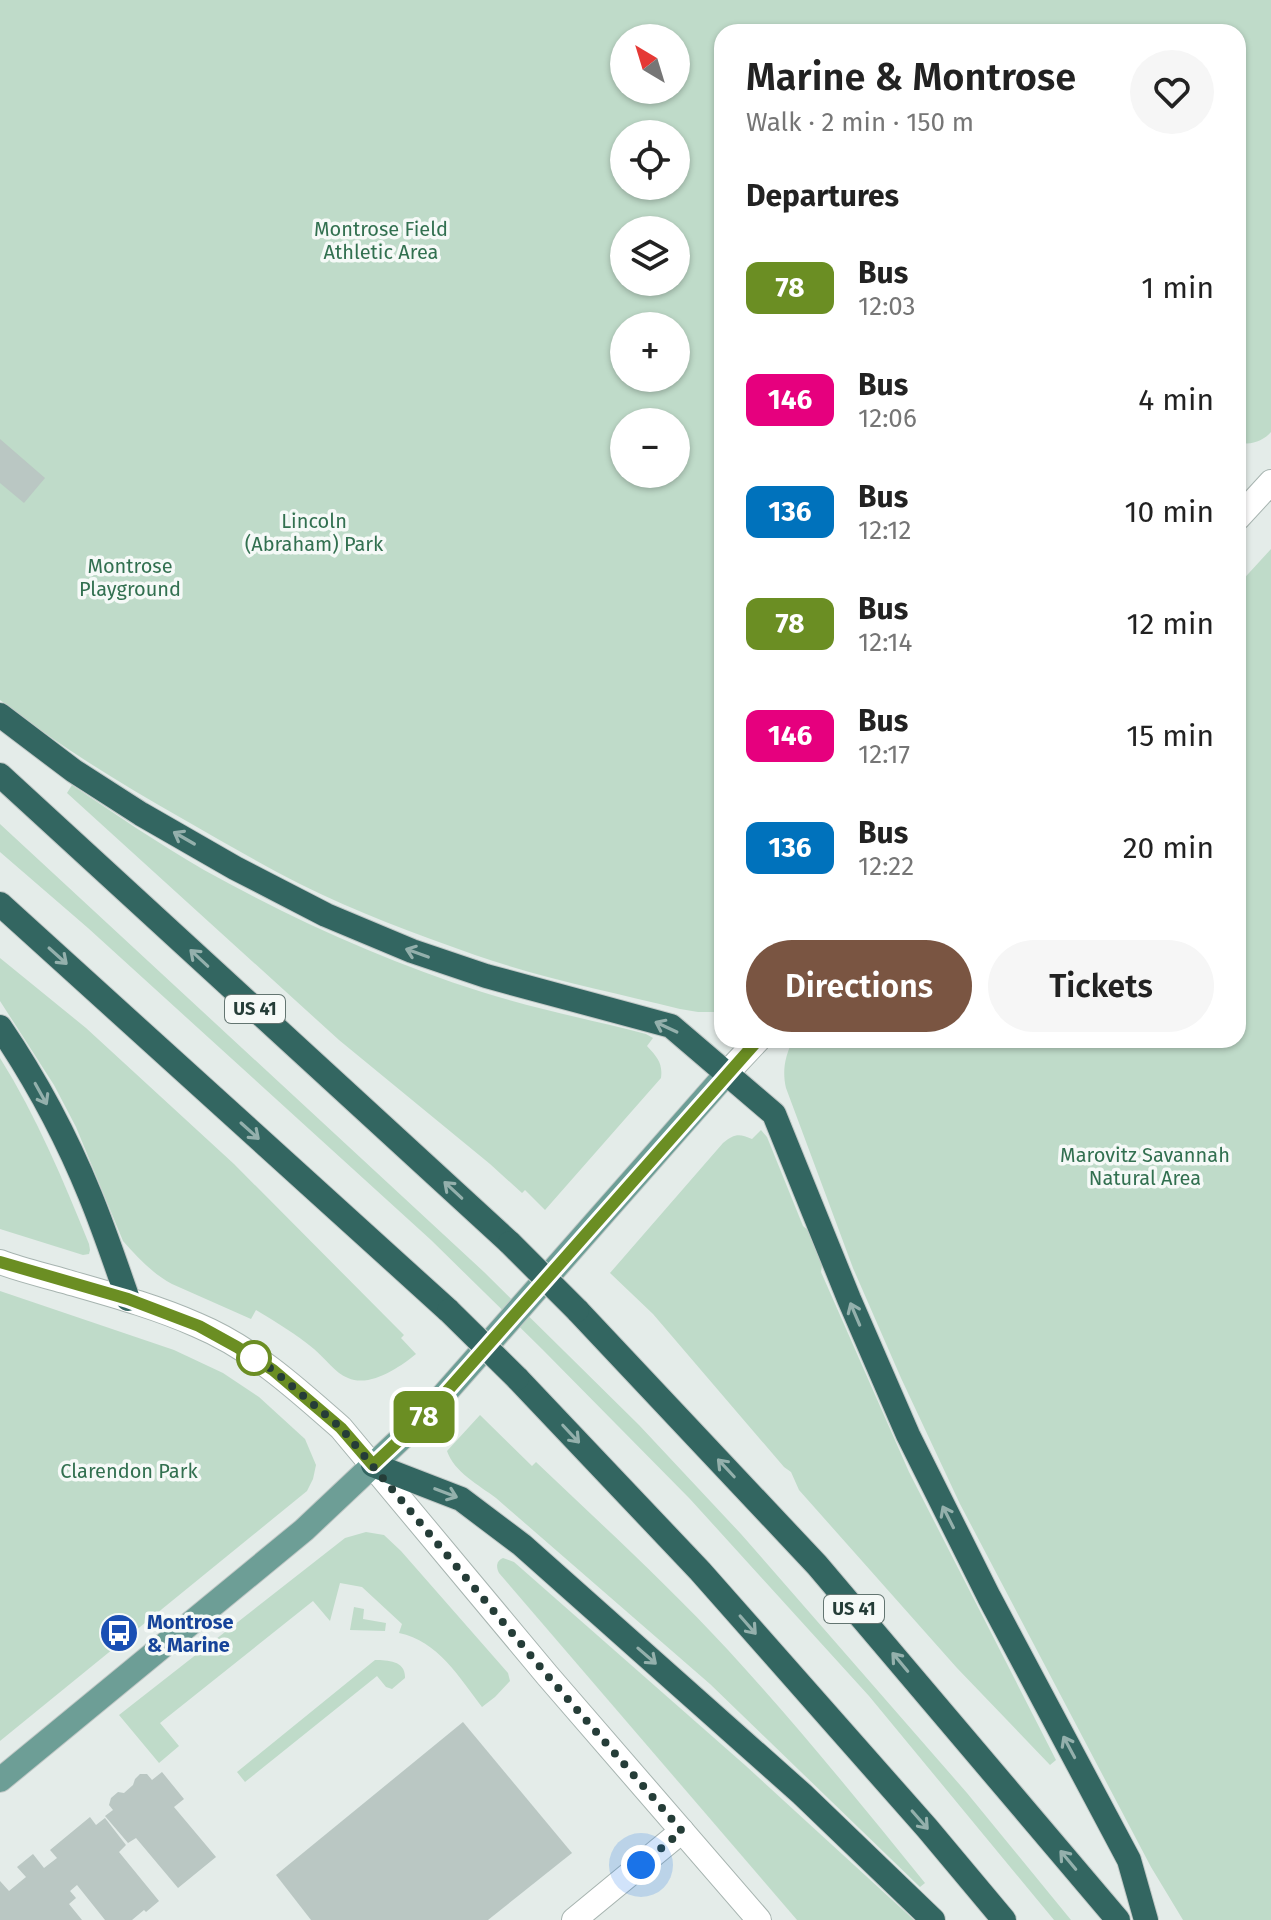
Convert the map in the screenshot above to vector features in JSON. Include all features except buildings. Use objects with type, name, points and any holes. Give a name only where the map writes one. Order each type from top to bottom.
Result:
[{"type":"highway","points":[[0,715],[74,771],[141,814],[326,915],[412,951],[486,976],[671,1026],[774,1114],[908,1435],[983,1585],[1129,1860],[1146,1920]]},
{"type":"highway","name":"US 41","points":[[0,775],[510,1243],[577,1310],[817,1565],[1118,1920]]},
{"type":"highway","points":[[0,904],[449,1311],[517,1378],[700,1571],[1004,1920]]},
{"type":"highway","points":[[0,1027],[59,1127],[91,1196],[128,1299]]},
{"type":"highway","points":[[373,1465],[461,1499],[522,1545],[802,1794],[933,1920]]},
{"type":"main road","points":[[0,1780],[304,1530],[425,1416],[727,1073]]},
{"type":"street","points":[[1246,509],[1271,482]]},
{"type":"street","points":[[727,1073],[750,1048]]},
{"type":"street","points":[[0,1262],[128,1299],[199,1326],[273,1370],[341,1428],[547,1675],[759,1920]]},
{"type":"street","points":[[574,1920],[682,1831]]},
{"type":"green space","name":"Lincoln (Abraham) Park","points":[[0,0],[1271,0],[1271,432],[1250,443],[1246,443],[1246,24],[714,24],[714,1012],[680,1009],[525,971],[386,922],[270,868],[136,792],[66,748],[0,700]]},
{"type":"green space","name":"Marovitz Savannah Natural Area","points":[[1271,549],[1271,1920],[1183,1920],[1151,1867],[960,1504],[853,1268],[786,1088],[784,1070],[790,1048],[1246,1048],[1246,576]]},
{"type":"green space","points":[[72,785],[204,870],[340,938],[482,992],[646,1034],[653,1038],[647,1046],[658,1060],[661,1078],[545,1210],[525,1190],[522,1193],[339,1040],[67,793]]},
{"type":"green space","points":[[0,824],[484,1272],[639,1425],[741,1534],[967,1793],[1071,1920],[1054,1920],[869,1696],[690,1499],[431,1240],[0,852]]},
{"type":"green space","points":[[0,958],[86,1028],[234,1164],[404,1335],[401,1338],[416,1354],[375,1378],[348,1378],[300,1338],[256,1310],[251,1319],[172,1284],[146,1265],[123,1241],[76,1127],[54,1085],[0,1001]]},
{"type":"green space","points":[[0,1058],[49,1149],[89,1244],[89,1254],[83,1255],[0,1229]]},
{"type":"green space","points":[[761,1130],[767,1137],[803,1226],[817,1238],[824,1253],[821,1272],[909,1472],[1056,1760],[1050,1765],[957,1668],[799,1490],[791,1472],[653,1314],[610,1273],[723,1143],[737,1135],[752,1139]]},
{"type":"green space","name":"Clarendon Park","points":[[0,1291],[174,1350],[223,1373],[259,1397],[305,1439],[316,1465],[307,1491],[0,1741]]},
{"type":"green space","points":[[480,1415],[532,1466],[536,1462],[705,1626],[804,1736],[925,1883],[920,1887],[710,1684],[496,1498],[461,1472],[447,1451]]},
{"type":"green space","points":[[366,1532],[384,1535],[401,1551],[508,1673],[510,1681],[482,1707],[436,1652],[413,1637],[399,1633],[402,1624],[362,1587],[340,1583],[330,1621],[313,1601],[160,1723],[179,1746],[159,1763],[119,1715],[345,1538]]},
{"type":"green space","points":[[503,1558],[514,1562],[746,1766],[914,1920],[797,1920],[499,1573],[497,1564]]},
{"type":"green space","points":[[354,1607],[364,1609],[363,1619],[386,1623],[385,1631],[350,1630]]},
{"type":"green space","points":[[375,1660],[399,1665],[405,1672],[405,1678],[392,1689],[386,1687],[377,1676],[245,1782],[237,1772]]},
{"type":"bus line","name":"78","points":[[0,1262],[128,1299],[199,1326],[273,1370],[341,1428],[373,1465],[425,1416],[750,1048]]},
{"type":"place","name":"Montrose & Marine","points":[[119,1633]]},
{"type":"route","points":[[254,1358],[250,1355],[273,1370],[341,1428],[682,1831],[641,1865]]},
{"type":"park label","name":"Montrose Field Athletic Area","points":[[381,240]]},
{"type":"park label","name":"Montrose Playground","points":[[130,578]]}]
